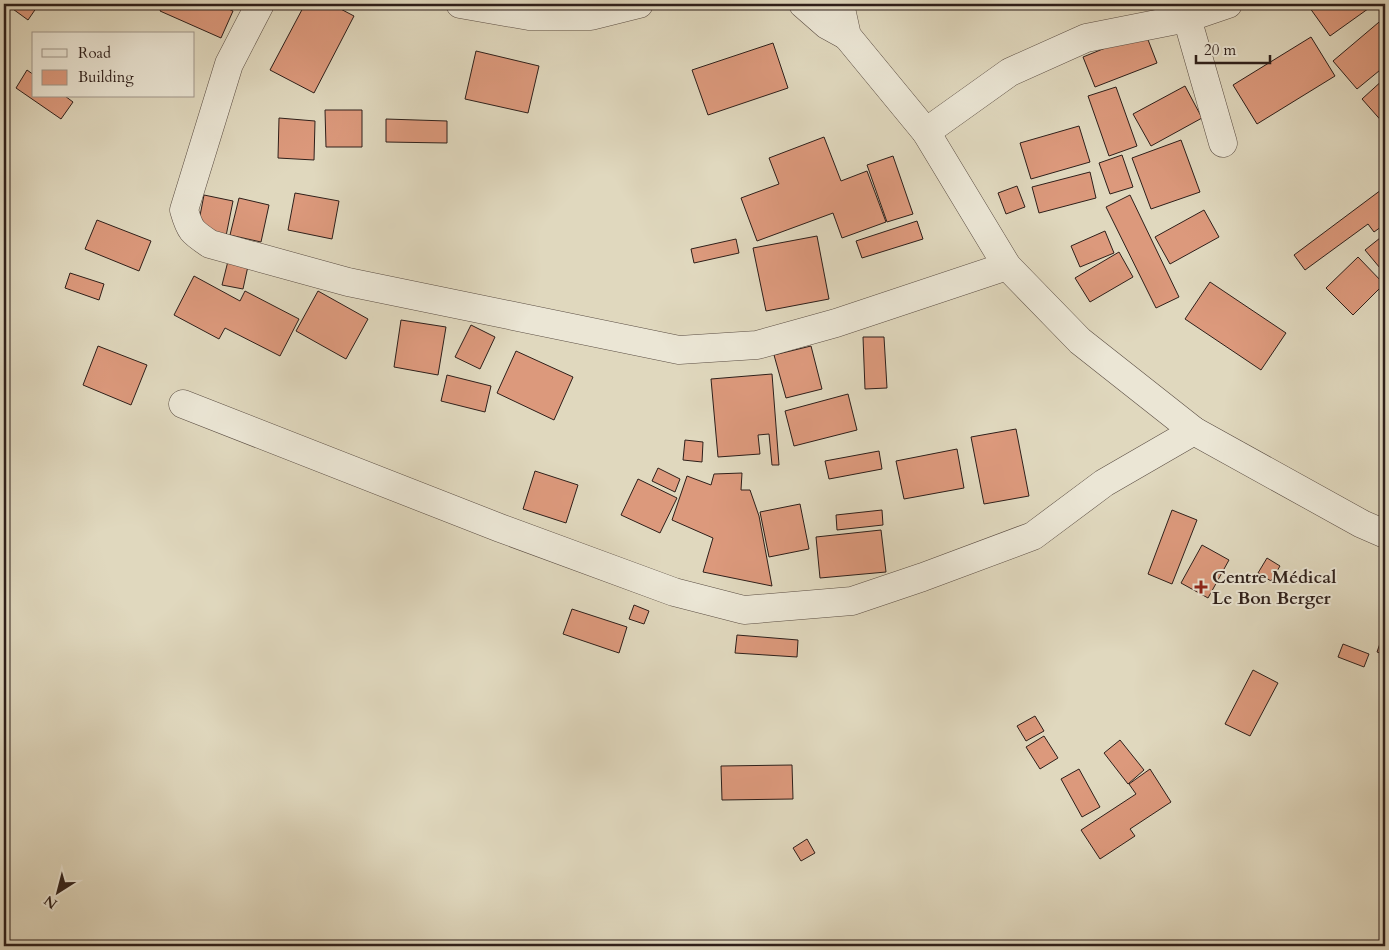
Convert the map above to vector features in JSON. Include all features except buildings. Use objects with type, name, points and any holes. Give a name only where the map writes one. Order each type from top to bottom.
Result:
[{"type":"street","points":[[260,4],[229,64],[184,210],[189,227],[197,236],[210,244],[348,282],[679,350],[757,345],[836,323],[1007,266]]},
{"type":"street","points":[[460,4],[529,16],[591,16],[639,4]]},
{"type":"street","points":[[803,4],[827,25],[847,36],[926,132],[1007,266],[1080,341],[1194,431],[1362,524],[1385,534]]},
{"type":"street","points":[[840,4],[847,36]]},
{"type":"street","points":[[926,132],[1010,72],[1086,38],[1187,18],[1228,4]]},
{"type":"street","points":[[1187,18],[1223,143]]},
{"type":"street","points":[[183,404],[491,524],[674,592],[744,610],[852,601],[923,578],[1033,536],[1104,482],[1194,431]]},
{"type":"place","name":"Centre Médical Le Bon Berger","points":[[1201,587]]}]
